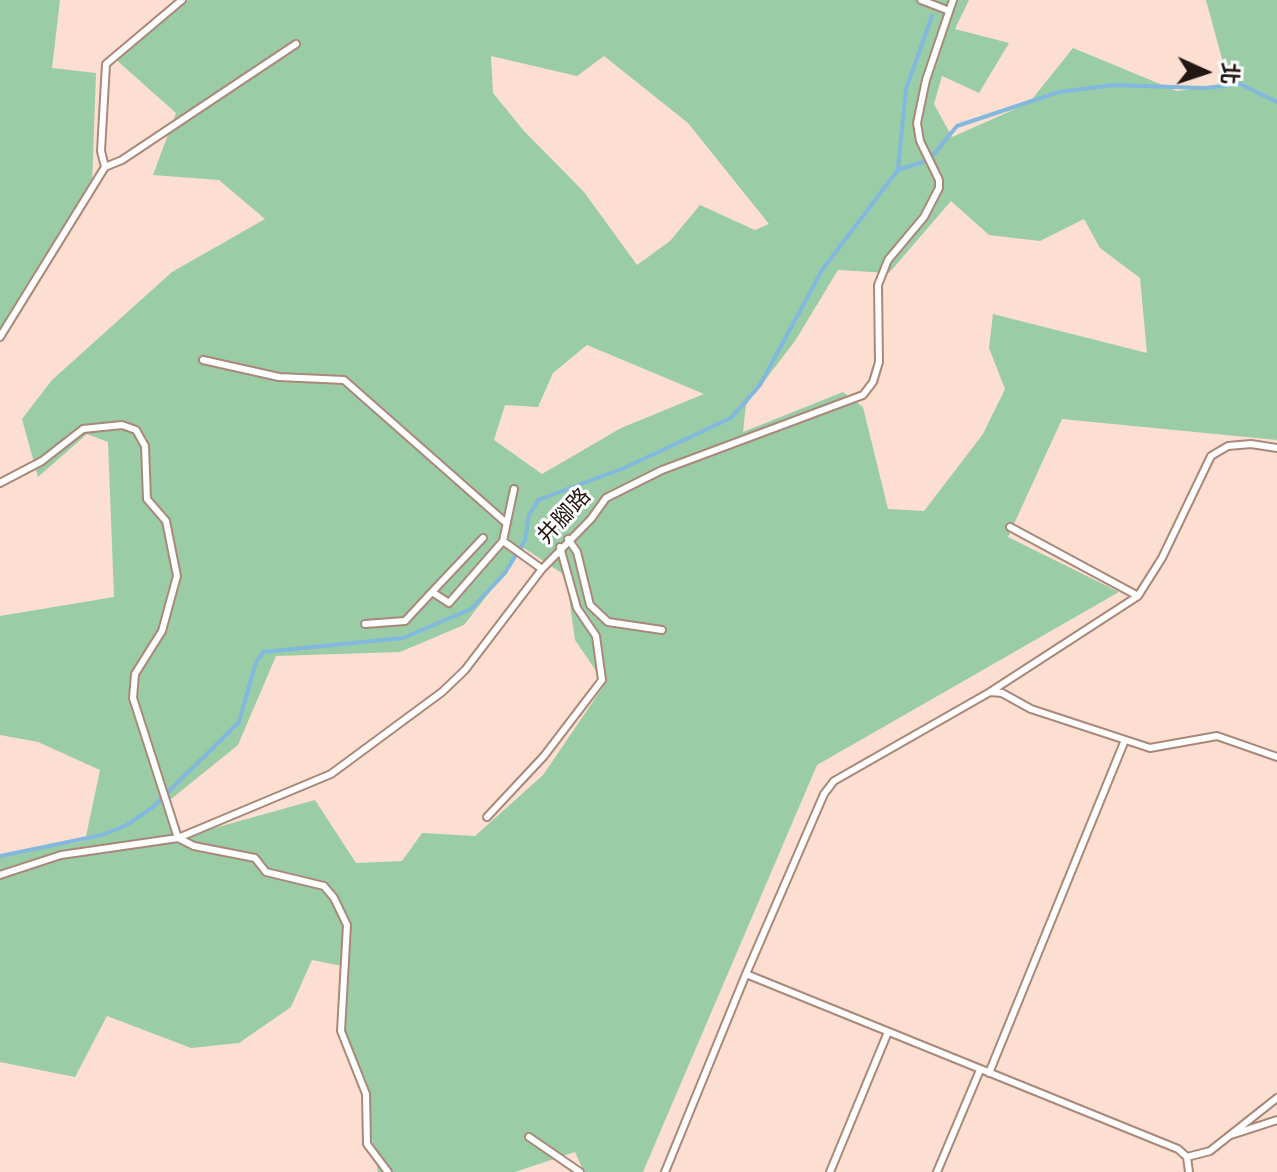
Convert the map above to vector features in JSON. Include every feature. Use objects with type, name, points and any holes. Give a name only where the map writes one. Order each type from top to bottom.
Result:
[{"type":"lane","points":[[105,167],[101,151],[106,64],[182,0]]},
{"type":"lane","points":[[921,0],[938,3],[947,10]]},
{"type":"lane","name":"井腳路","points":[[0,875],[61,855],[178,838],[331,774],[442,692],[465,670],[560,547],[591,519],[606,498],[662,470],[863,395],[873,382],[879,362],[878,285],[888,260],[937,197],[939,180],[920,141],[917,123],[926,80],[947,10],[953,0]]},
{"type":"lane","points":[[0,337],[105,167],[122,160],[296,44]]},
{"type":"lane","points":[[203,360],[279,377],[344,380],[505,522]]},
{"type":"lane","points":[[0,483],[42,461],[83,429],[122,425],[136,430],[145,446],[147,499],[166,521],[177,576],[162,631],[135,674],[133,698],[178,838],[194,846],[255,858],[266,872],[324,886],[334,898],[347,925],[341,1031],[366,1094],[367,1144],[388,1172]]},
{"type":"lane","points":[[665,1172],[746,974],[824,794],[834,781],[990,692],[1138,596],[1162,558],[1211,456],[1228,446],[1251,444],[1277,448]]},
{"type":"lane","points":[[432,592],[449,603],[503,541],[514,489]]},
{"type":"lane","points":[[1010,527],[1138,596]]},
{"type":"lane","points":[[365,624],[405,621],[483,538]]},
{"type":"lane","points":[[568,539],[577,552],[590,605],[608,622],[662,630]]},
{"type":"lane","points":[[503,541],[542,569]]},
{"type":"lane","points":[[487,817],[544,756],[602,680],[596,636],[577,608],[560,547]]},
{"type":"lane","points":[[990,692],[1002,693],[1031,709],[1150,748],[1217,736],[1277,757]]},
{"type":"lane","points":[[989,1073],[1125,740]]},
{"type":"lane","points":[[746,974],[1178,1149],[1187,1157],[1189,1172]]},
{"type":"lane","points":[[830,1172],[888,1032]]},
{"type":"lane","points":[[937,1172],[980,1070]]},
{"type":"lane","points":[[1187,1157],[1210,1151],[1277,1098]]},
{"type":"lane","points":[[1229,1136],[1277,1120]]},
{"type":"lane","points":[[529,1137],[580,1172]]},
{"type":"green space","points":[[0,0],[60,0],[52,68],[96,73],[92,185],[23,306],[0,336]]},
{"type":"green space","points":[[188,0],[969,0],[955,29],[1009,43],[979,93],[942,76],[934,104],[952,137],[1029,103],[1073,48],[1177,91],[1218,85],[1222,59],[1206,0],[1277,0],[1277,440],[1062,419],[1008,537],[1119,592],[817,765],[643,1172],[584,1172],[575,1152],[515,1172],[378,1172],[364,1096],[343,1043],[342,966],[312,960],[291,1007],[239,1043],[191,1048],[107,1016],[75,1077],[0,1062],[0,855],[85,841],[100,770],[38,742],[0,735],[0,616],[114,597],[108,442],[87,434],[38,477],[22,419],[52,380],[172,272],[265,219],[219,180],[153,175],[176,113],[113,57]],"holes":[[[491,56],[577,76],[604,56],[688,123],[769,224],[755,230],[700,205],[670,241],[637,265],[584,192],[524,131],[493,93]],[[951,201],[989,235],[1040,241],[1084,219],[1100,248],[1140,278],[1147,353],[993,314],[989,348],[1005,389],[983,434],[924,511],[888,509],[863,407],[843,392],[743,432],[746,405],[795,341],[838,270],[889,273]],[[587,345],[704,394],[621,428],[542,474],[494,440],[505,405],[538,407],[553,373]],[[524,548],[566,576],[575,640],[605,684],[543,775],[475,836],[422,833],[402,861],[356,863],[315,800],[175,839],[165,804],[238,745],[276,656],[400,652],[464,625]]]},
{"type":"waterway","points":[[898,169],[906,89],[932,16]]},
{"type":"waterway","points":[[0,856],[102,835],[127,825],[153,807],[239,722],[256,662],[263,652],[403,638],[471,609],[505,573],[525,540],[529,515],[538,500],[624,468],[731,418],[760,385],[822,270],[898,170],[929,160],[957,126],[1059,92],[1113,85],[1205,88],[1240,84],[1277,102]]}]
